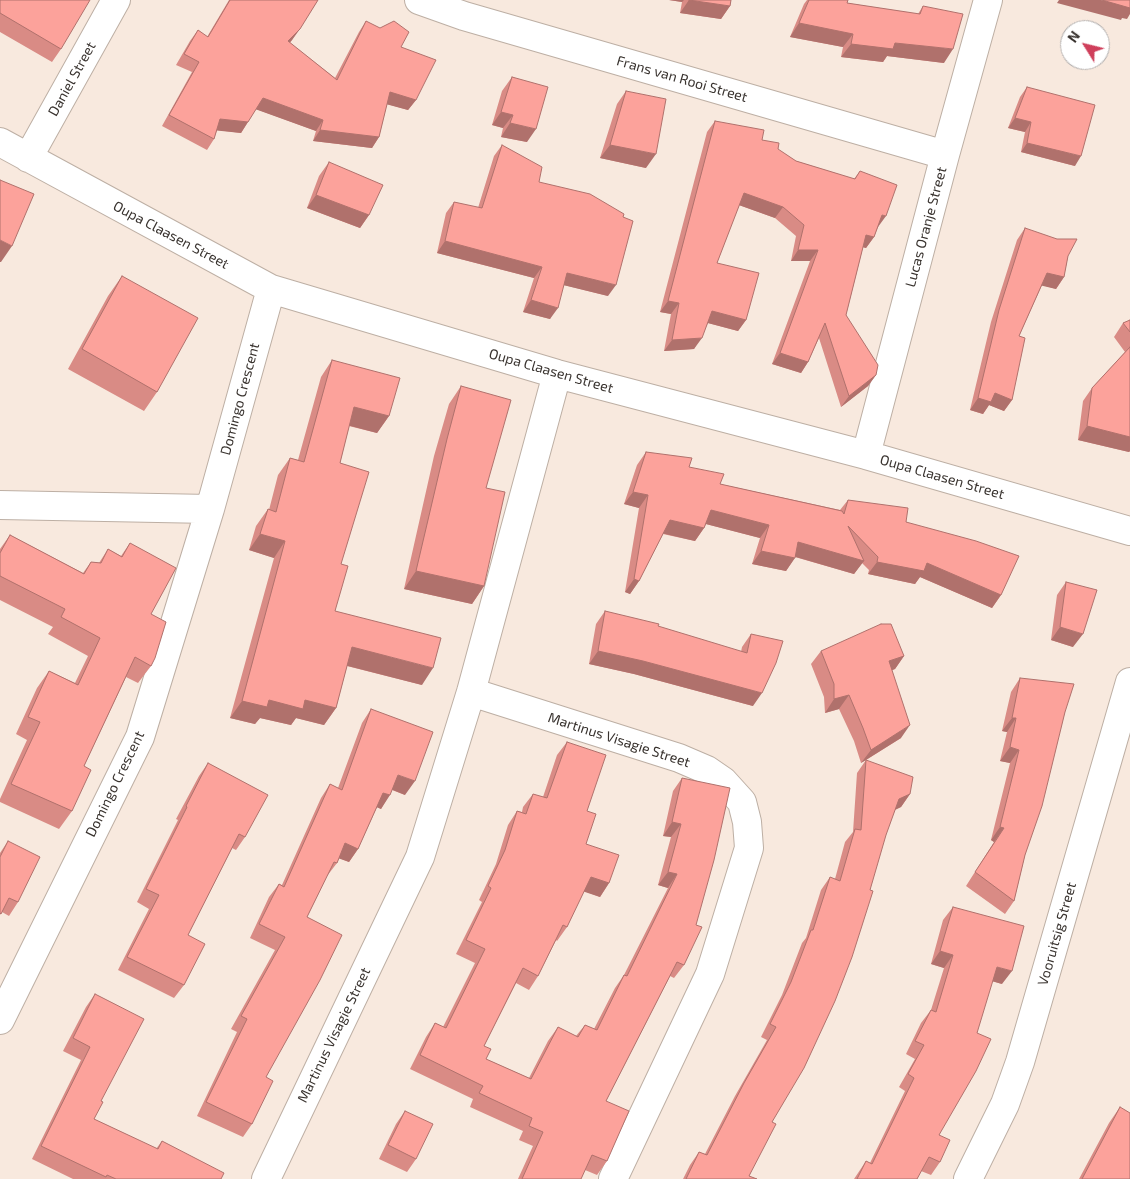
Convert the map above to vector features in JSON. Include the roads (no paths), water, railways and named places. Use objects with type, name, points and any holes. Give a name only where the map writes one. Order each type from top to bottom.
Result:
[{"type":"street","name":"Daniel Street","points":[[28,158],[116,0]]},
{"type":"street","name":"Frans van Rooi Street","points":[[419,0],[464,16],[944,155]]},
{"type":"street","name":"Lucas Oranje Street","points":[[866,455],[944,155],[988,0]]},
{"type":"street","name":"Oupa Claasen Street","points":[[0,142],[271,289],[557,374],[866,455],[1130,531]]},
{"type":"street","name":"Domingo Crescent","points":[[0,1020],[140,737],[210,509],[271,289]]},
{"type":"street","name":"Martinus Visagie Street","points":[[266,1179],[420,857],[470,692],[557,374]]},
{"type":"street","points":[[0,505],[210,509]]},
{"type":"street","name":"Vooruitsig Street","points":[[968,1179],[1005,1104],[1020,1062],[1130,682]]},
{"type":"street","name":"Martinus Visagie Street","points":[[470,692],[679,758],[707,770],[723,781],[742,802],[747,822],[748,848],[710,974],[613,1179]]}]
